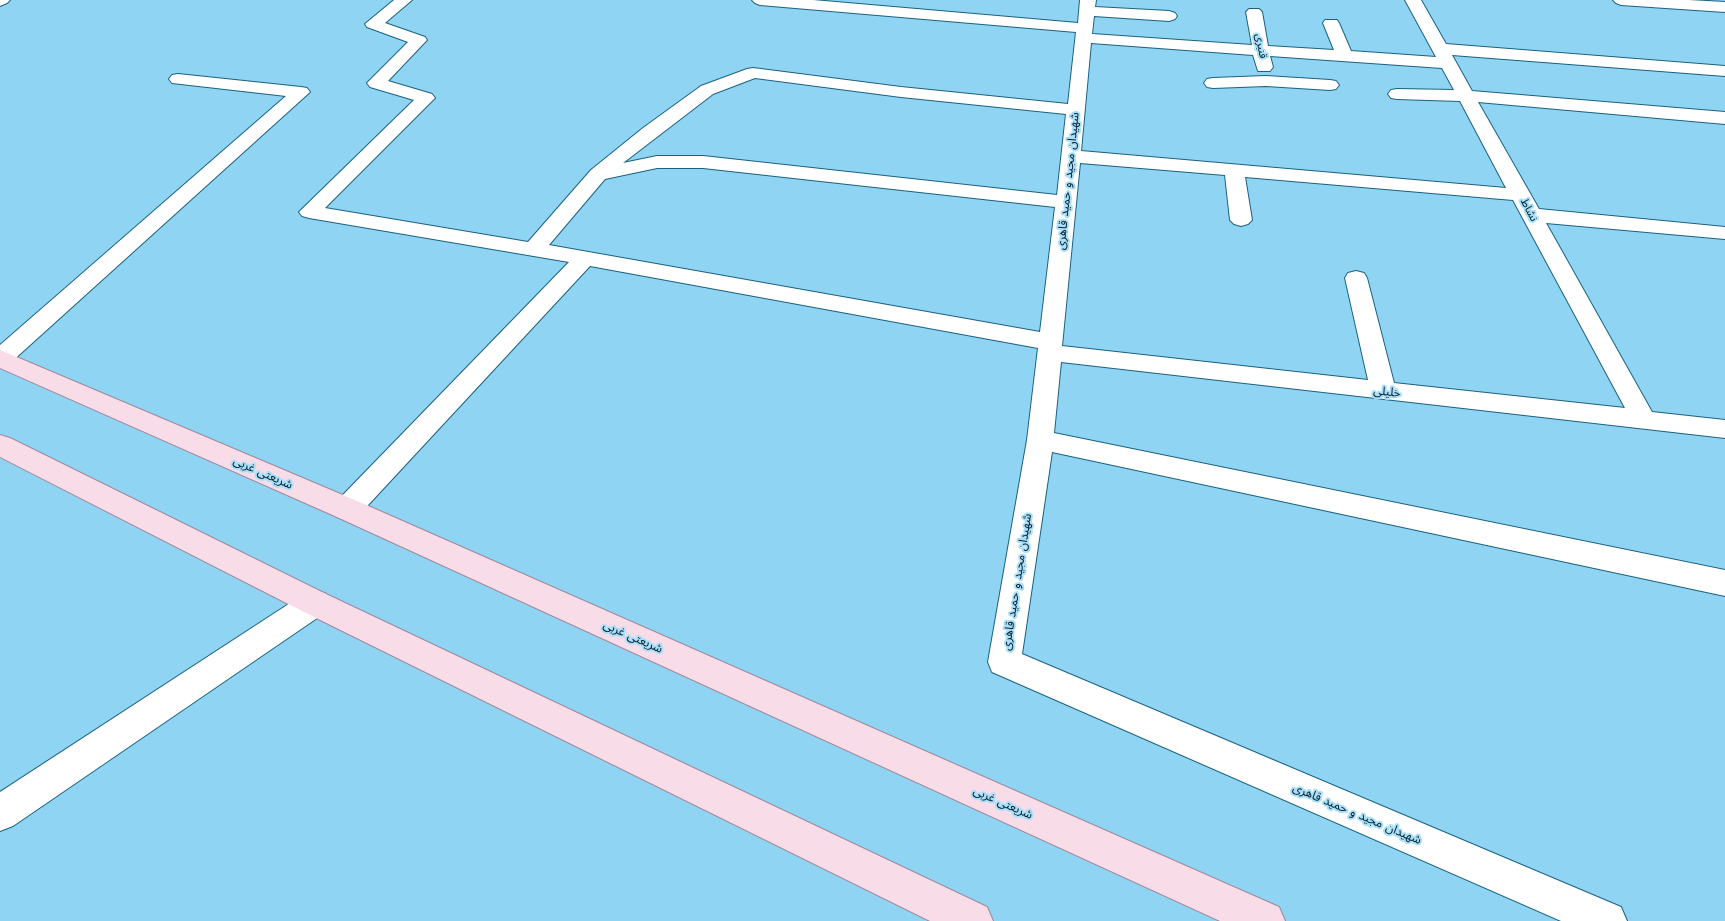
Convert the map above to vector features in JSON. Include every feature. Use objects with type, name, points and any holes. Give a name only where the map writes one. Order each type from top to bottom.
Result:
[{"type":"main road","name":"شریعتی غربی","points":[[0,358],[347,509],[1265,921]]},
{"type":"main road","points":[[0,445],[315,603],[973,921]]},
{"type":"street","name":"خلیلی","points":[[404,0],[373,24],[419,40],[376,83],[426,98],[309,212],[585,258],[1050,348],[1383,391],[1725,429]]},
{"type":"street","points":[[760,0],[1086,19],[1170,16]]},
{"type":"street","name":"نشاط","points":[[1413,0],[1644,420]]},
{"type":"street","points":[[1621,0],[1725,6]]},
{"type":"street","name":"قنبری","points":[[1254,12],[1266,81]]},
{"type":"street","points":[[1086,19],[1262,50],[1345,56],[1444,56],[1725,71]]},
{"type":"street","name":"شهیدان مجید و حمید قاهری","points":[[1086,19],[1040,440],[1004,662],[1606,921]]},
{"type":"street","points":[[1331,23],[1345,56]]},
{"type":"street","points":[[533,250],[598,174],[650,132],[707,90],[753,73],[901,92],[1076,110]]},
{"type":"street","points":[[0,358],[301,92],[178,79]]},
{"type":"street","points":[[1213,83],[1266,81],[1330,85]]},
{"type":"street","points":[[1397,94],[1466,96],[1725,118]]},
{"type":"street","points":[[1071,156],[1521,195]]},
{"type":"street","points":[[598,174],[657,162],[702,162],[1066,202]]},
{"type":"street","points":[[1234,170],[1241,220]]},
{"type":"street","points":[[1531,214],[1725,233]]},
{"type":"street","points":[[347,509],[585,258]]},
{"type":"street","points":[[1356,278],[1383,391]]},
{"type":"street","points":[[1040,440],[1725,583]]},
{"type":"street","points":[[0,813],[315,603]]}]
